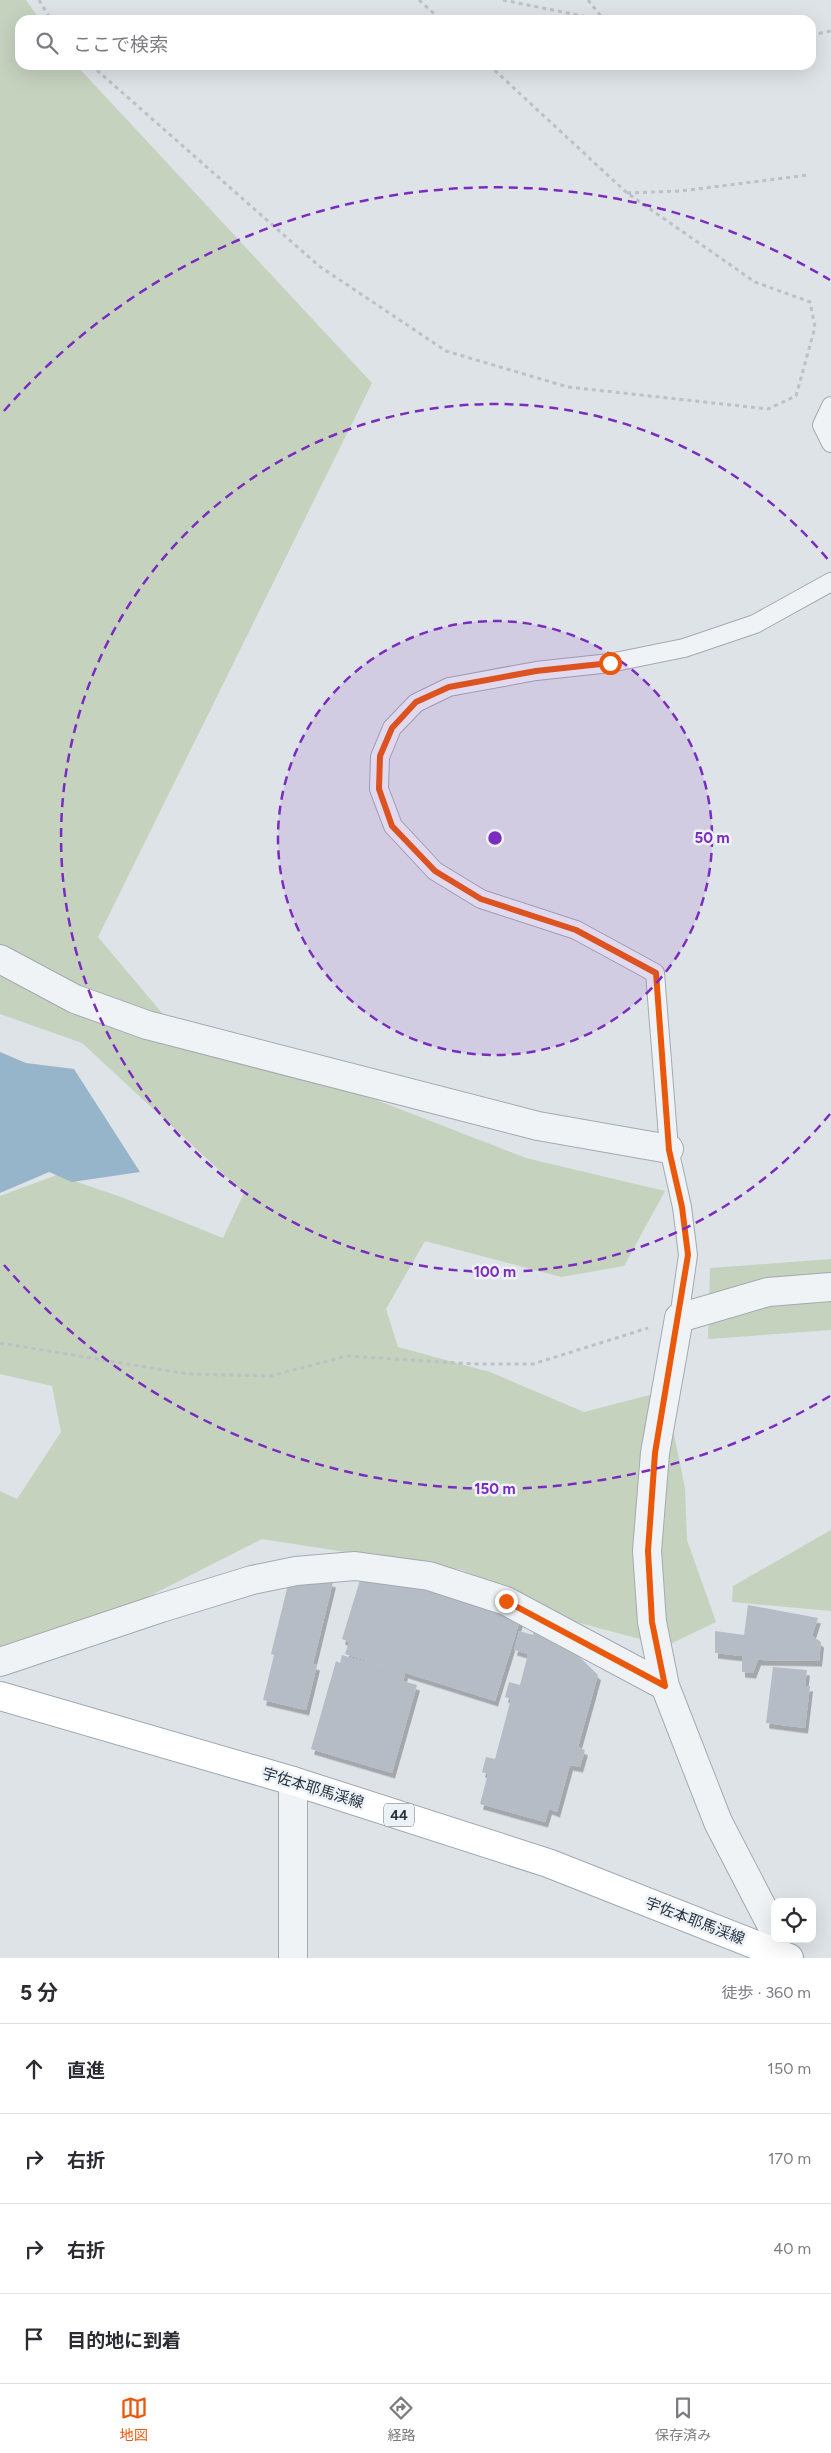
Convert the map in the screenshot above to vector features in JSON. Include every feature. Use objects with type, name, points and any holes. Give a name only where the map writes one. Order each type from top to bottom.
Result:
[{"type":"main road","name":"宇佐本耶馬渓線","points":[[0,1696],[293,1781],[548,1863],[785,1952]]},
{"type":"street","points":[[0,959],[75,999],[147,1025],[538,1126],[669,1150]]},
{"type":"street","points":[[771,1924],[718,1822],[665,1686],[652,1622],[648,1551],[655,1453],[679,1318],[768,1292],[831,1287]]},
{"type":"street","points":[[0,1662],[161,1608],[252,1580],[296,1571],[355,1566],[429,1576],[506,1601],[665,1686]]},
{"type":"street","points":[[292,1958],[293,1781]]},
{"type":"lane","points":[[831,406],[822,425],[831,443]]},
{"type":"lane","points":[[679,1318],[688,1255],[682,1207],[669,1150],[656,973],[576,930],[481,899],[435,871],[392,826],[379,789],[380,756],[392,728],[416,702],[449,687],[536,671],[610,663],[684,648],[755,624],[831,582]]},
{"type":"path","points":[[39,0],[48,15]]},
{"type":"path","points":[[419,0],[436,15]]},
{"type":"path","points":[[503,0],[578,15]]},
{"type":"path","points":[[588,0],[599,15]]},
{"type":"path","points":[[816,34],[831,31]]},
{"type":"path","points":[[97,70],[319,266],[446,351],[568,387],[768,410],[796,396],[815,326],[810,302],[755,282],[627,193],[494,70]]},
{"type":"path","points":[[627,193],[681,191],[808,175]]},
{"type":"path","points":[[0,1343],[188,1374],[270,1376],[347,1356],[473,1364],[533,1364],[679,1318]]},
{"type":"green space","points":[[0,0],[26,0],[36,15],[15,15],[15,70],[81,70],[372,383],[98,937],[167,1019],[526,1158],[665,1191],[624,1266],[561,1277],[425,1241],[386,1309],[398,1347],[490,1372],[584,1412],[665,1391],[685,1488],[687,1540],[716,1622],[666,1646],[576,1622],[462,1570],[262,1539],[106,1618],[0,1648],[0,1491],[17,1499],[61,1432],[52,1386],[0,1374],[0,1196],[57,1175],[121,1197],[223,1238],[244,1193],[82,1043],[0,1014]]},
{"type":"green space","points":[[831,1259],[831,1330],[708,1339],[710,1268]]},
{"type":"green space","points":[[831,1530],[831,1611],[732,1602],[733,1586]]},
{"type":"water","points":[[0,1052],[26,1063],[74,1069],[140,1172],[72,1182],[49,1172],[0,1193]]},
{"type":"building","points":[[375,1570],[521,1617],[495,1701],[345,1654],[349,1642],[342,1639],[361,1577]]},
{"type":"building","points":[[291,1572],[333,1582],[313,1664],[317,1665],[306,1710],[263,1700],[274,1655],[271,1654]]},
{"type":"building","points":[[748,1605],[818,1618],[812,1636],[821,1642],[819,1661],[758,1660],[753,1673],[742,1672],[742,1656],[715,1653],[715,1631],[744,1635]]},
{"type":"building","points":[[536,1624],[565,1643],[598,1675],[578,1747],[585,1750],[580,1767],[570,1765],[557,1812],[549,1809],[545,1822],[480,1804],[488,1774],[482,1772],[486,1757],[495,1759],[511,1699],[505,1697],[509,1682],[520,1685],[528,1654],[514,1650],[519,1631],[533,1635]]},
{"type":"building","points":[[342,1655],[405,1673],[403,1681],[417,1685],[392,1773],[311,1749],[336,1661],[340,1663]]},
{"type":"building","points":[[773,1667],[807,1670],[805,1686],[810,1686],[805,1728],[766,1723]]},
{"type":"route","points":[[506,1601],[665,1686],[652,1622],[648,1551],[655,1453],[688,1255],[682,1207],[669,1150],[656,973],[576,930],[481,899],[435,871],[392,826],[379,789],[380,756],[392,728],[416,702],[449,687],[536,671],[610,663]]}]
